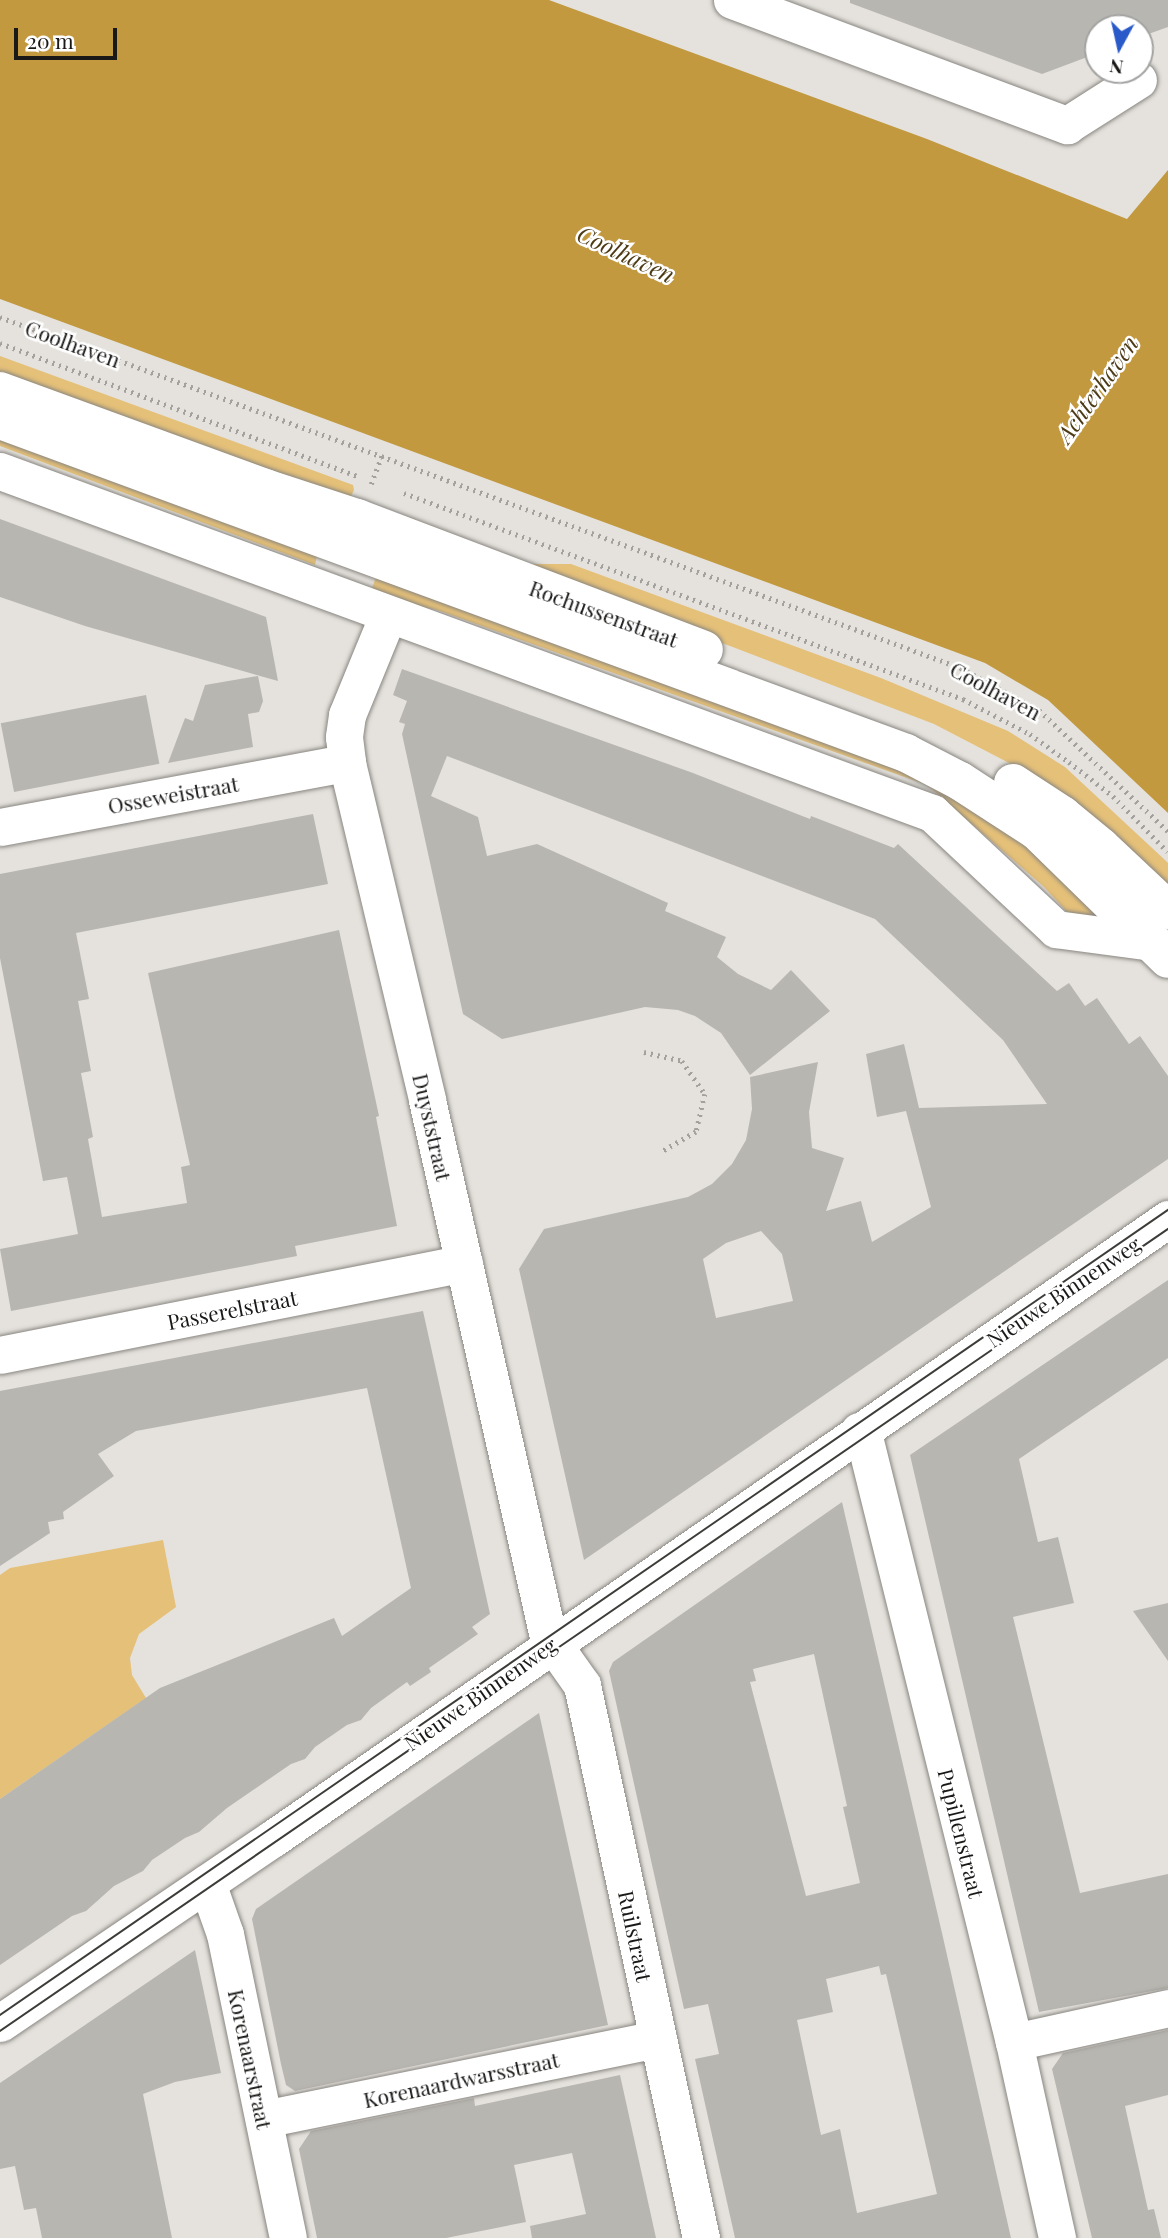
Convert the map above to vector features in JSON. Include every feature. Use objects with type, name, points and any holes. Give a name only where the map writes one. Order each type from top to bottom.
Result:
[{"type":"street","points":[[732,0],[1067,125],[1132,84]]},
{"type":"street","name":"Rochussenstraat","points":[[0,391],[265,488],[357,518],[910,729],[988,768],[1062,816],[1163,937]]},
{"type":"street","name":"Rochussenstraat","points":[[0,420],[906,753],[960,781],[1037,831],[1163,937]]},
{"type":"street","points":[[0,471],[932,813],[1056,929],[1163,937]]},
{"type":"street","name":"Duyststraat","points":[[388,615],[347,715],[344,737],[347,763],[464,1262],[548,1637],[553,1642]]},
{"type":"street","name":"Osseweistraat","points":[[0,827],[347,763]]},
{"type":"street","name":"Nieuwe Binnenweg","points":[[0,2023],[1168,1219]]},
{"type":"street","name":"Nieuwe Binnenweg","points":[[959,1362],[1068,1318],[1168,1250]]},
{"type":"street","name":"Passerelstraat","points":[[0,1355],[464,1262]]},
{"type":"street","name":"Pupillenstraat","points":[[859,1431],[864,1437],[1014,2042],[1057,2238]]},
{"type":"street","name":"Ruilstraat","points":[[553,1642],[582,1685],[701,2238]]},
{"type":"street","name":"Korenaarstraat","points":[[207,1883],[225,1934],[288,2238]]},
{"type":"street","points":[[1014,2042],[1168,2008]]},
{"type":"street","name":"Korenaardwarsstraat","points":[[264,2119],[658,2039]]},
{"type":"path","name":"Coolhaven","points":[[0,317],[961,668],[1040,710],[1168,831]]},
{"type":"path","points":[[372,482],[382,456]]},
{"type":"path","points":[[644,1052],[682,1061],[705,1094],[696,1132],[663,1151]]},
{"type":"shaded area","points":[[0,356],[353,485],[354,490],[348,502],[0,378]]},
{"type":"shaded area","points":[[0,433],[317,555],[315,565],[0,446]]},
{"type":"shaded area","points":[[409,517],[530,564],[571,564],[881,678],[1008,731],[1065,767],[1168,863],[1168,893],[1047,788],[1011,764],[934,724],[408,523]]},
{"type":"shaded area","points":[[378,572],[848,743],[994,813],[1100,915],[1079,917],[1069,914],[1043,886],[927,785],[437,610],[382,599],[372,588]]},
{"type":"shaded area","points":[[163,1540],[176,1607],[139,1634],[130,1658],[132,1675],[146,1698],[0,1799],[0,1575],[10,1568]]},
{"type":"water","name":"Achterhaven","points":[[0,0],[549,0],[927,139],[1127,219],[1168,170],[1168,813],[1048,700],[985,663],[0,299]]},
{"type":"building","points":[[850,0],[1168,0],[1168,27],[1154,32],[1154,14],[1084,14],[1084,58],[1042,74],[850,3]]},
{"type":"building","points":[[0,519],[266,617],[278,681],[85,626],[0,597]]},
{"type":"building","points":[[402,669],[693,773],[810,819],[811,816],[894,848],[898,844],[1057,991],[1069,983],[1085,1006],[1097,998],[1129,1044],[1140,1036],[1168,1076],[1168,1159],[584,1560],[519,1269],[544,1229],[688,1197],[712,1184],[732,1164],[746,1140],[752,1109],[750,1077],[818,1062],[809,1112],[812,1148],[844,1158],[826,1211],[861,1201],[872,1242],[931,1207],[906,1111],[877,1117],[866,1054],[904,1044],[919,1108],[1047,1104],[1003,1040],[875,919],[447,756],[431,796],[478,817],[487,856],[537,844],[668,903],[665,911],[726,937],[717,957],[738,974],[771,990],[791,970],[830,1011],[750,1075],[721,1033],[695,1016],[678,1010],[645,1007],[502,1039],[463,1014],[402,734],[405,724],[399,722],[407,701],[393,695]],"holes":[[[761,1231],[782,1254],[793,1301],[716,1318],[703,1259],[726,1243]]]},
{"type":"building","points":[[258,676],[263,701],[259,712],[248,714],[253,747],[168,763],[185,718],[193,721],[205,685]]},
{"type":"building","points":[[146,695],[159,764],[14,792],[1,723]]},
{"type":"building","points":[[313,814],[328,884],[76,933],[89,999],[78,1001],[91,1071],[81,1073],[93,1137],[88,1139],[102,1217],[187,1203],[181,1167],[190,1165],[148,973],[339,930],[379,1116],[376,1117],[397,1226],[295,1246],[297,1256],[11,1311],[0,1249],[78,1234],[67,1177],[43,1181],[0,958],[0,874]]},
{"type":"building","points":[[1168,1280],[1168,1358],[1019,1459],[1038,1542],[1058,1537],[1074,1603],[1013,1617],[1080,1893],[1168,1874],[1168,1988],[1039,2012],[910,1455]]},
{"type":"building","points":[[423,1311],[490,1614],[472,1627],[478,1634],[429,1668],[431,1672],[410,1686],[407,1682],[371,1708],[361,1720],[347,1725],[315,1747],[305,1759],[291,1764],[227,1808],[199,1832],[152,1860],[143,1871],[114,1886],[86,1911],[72,1916],[0,1965],[0,1799],[160,1688],[334,1618],[342,1636],[411,1588],[367,1388],[136,1431],[98,1454],[114,1476],[63,1512],[64,1519],[48,1522],[50,1533],[0,1566],[0,1391]]},
{"type":"building","points":[[842,1502],[1011,2238],[735,2238],[695,2059],[719,2054],[708,2004],[684,2009],[609,1671],[613,1662]],"holes":[[[814,1654],[847,1806],[843,1807],[860,1883],[806,1896],[750,1682],[756,1681],[753,1669]],[[879,1966],[881,1975],[886,1974],[937,2194],[857,2213],[840,2129],[821,2135],[797,2020],[833,2012],[826,1979]]]},
{"type":"building","points":[[1168,1603],[1168,1661],[1133,1611]]},
{"type":"building","points":[[539,1713],[608,2025],[295,2091],[286,2085],[281,2064],[252,1919],[256,1909]]},
{"type":"building","points":[[195,1950],[221,2073],[175,2082],[143,2094],[172,2238],[42,2238],[36,2208],[24,2210],[15,2166],[0,2169],[0,2083]]},
{"type":"building","points":[[1168,2030],[1168,2095],[1125,2106],[1148,2210],[1154,2209],[1161,2238],[1092,2238],[1052,2069],[1063,2053]]},
{"type":"building","points":[[620,2075],[656,2238],[532,2238],[530,2226],[586,2214],[572,2153],[514,2165],[526,2222],[446,2238],[317,2238],[299,2149],[311,2131],[474,2098],[475,2106]]},
{"type":"tram line","points":[[0,2015],[1168,1210]]},
{"type":"tram line","points":[[0,2031],[1168,1229]]}]
